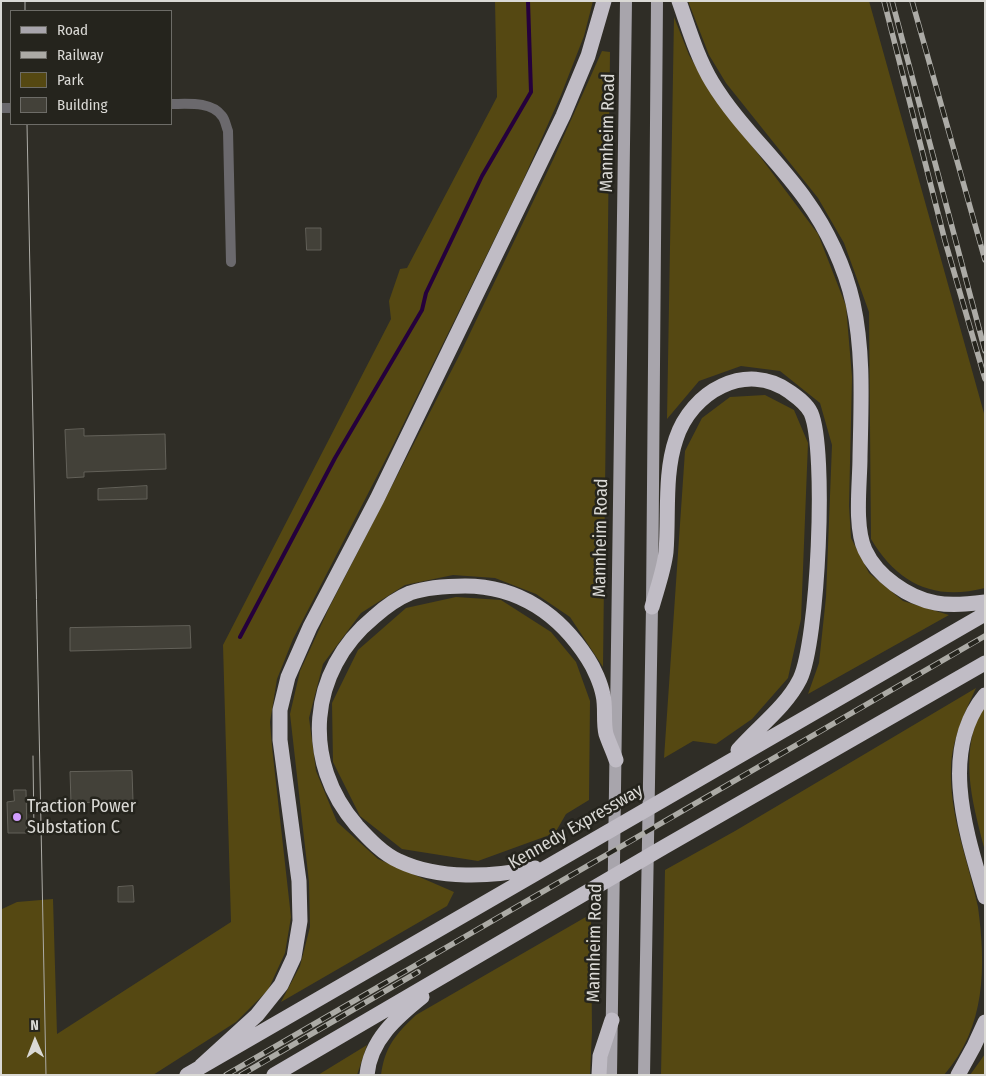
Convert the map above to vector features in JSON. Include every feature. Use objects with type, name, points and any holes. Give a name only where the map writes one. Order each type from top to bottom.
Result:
[{"type":"highway","points":[[202,1066],[257,1015],[281,985],[294,957],[300,921],[299,881],[280,740],[280,710],[288,677],[310,627],[377,499],[563,116],[588,56],[604,1]]},
{"type":"highway","points":[[679,1],[700,59],[712,82],[730,108],[806,200],[821,224],[844,275],[852,302],[861,364],[859,505],[860,529],[864,549],[874,565],[891,581],[914,595],[935,603],[958,605],[985,602]]},
{"type":"highway","points":[[652,607],[666,554],[670,470],[674,446],[687,416],[705,395],[723,384],[741,379],[762,380],[782,386],[798,398],[810,411],[819,445],[817,553],[812,630],[808,658],[800,679],[789,697],[731,758]]},
{"type":"highway","points":[[560,859],[534,868],[509,872],[455,874],[435,872],[397,861],[371,842],[343,810],[327,779],[320,750],[320,711],[332,670],[355,633],[381,611],[410,593],[443,586],[474,586],[501,590],[527,600],[548,612],[562,624],[589,660],[603,695],[606,732],[616,760]]},
{"type":"highway","name":"Kennedy Expressway","points":[[187,1075],[731,758],[826,707],[985,614]]},
{"type":"highway","points":[[274,1075],[985,664]]},
{"type":"highway","points":[[985,695],[978,704],[969,724],[960,757],[960,794],[968,840],[985,897]]},
{"type":"highway","points":[[367,1075],[373,1051],[382,1035],[393,1022],[426,994],[502,942]]},
{"type":"highway","points":[[599,1075],[600,1056],[612,1020]]},
{"type":"highway","points":[[958,1075],[985,1022]]},
{"type":"main road","name":"Mannheim Road","points":[[612,1075],[626,1]]},
{"type":"main road","points":[[644,1075],[650,765],[658,1]]},
{"type":"street","points":[[172,104],[208,106],[222,115],[228,131],[231,262]]},
{"type":"green space","points":[[495,1],[593,1],[584,36],[561,95],[520,187],[392,447],[293,639],[277,679],[270,722],[291,917],[285,953],[268,990],[236,1022],[153,1075],[1,1075],[2,909],[17,902],[53,899],[57,1034],[231,922],[223,645],[391,319],[389,301],[400,269],[407,268],[497,97]]},
{"type":"green space","points":[[688,1],[869,1],[985,417],[985,588],[949,592],[919,585],[905,578],[893,567],[871,539],[869,312],[844,243],[818,198],[726,83],[709,55]]},
{"type":"green space","points":[[674,17],[689,55],[708,87],[818,234],[846,306],[852,377],[849,506],[851,538],[869,573],[903,601],[949,615],[808,694],[819,663],[826,597],[832,445],[820,403],[780,371],[741,366],[699,381],[667,419]]},
{"type":"green space","points":[[602,51],[610,52],[603,667],[570,617],[536,594],[495,578],[453,575],[405,585],[361,613],[323,664],[309,718],[316,771],[337,822],[378,859],[454,892],[447,906],[281,1002],[300,966],[310,927],[309,882],[290,714],[300,671],[329,608],[460,354],[553,160]]},
{"type":"green space","points":[[765,395],[794,410],[808,443],[801,619],[788,678],[752,719],[716,744],[693,741],[664,758],[685,451],[702,418],[730,397]]},
{"type":"green space","points":[[456,597],[501,600],[551,632],[576,662],[590,701],[589,800],[566,814],[555,833],[478,861],[402,849],[360,816],[333,762],[332,703],[358,650],[406,608]]},
{"type":"green space","points":[[976,688],[954,746],[951,785],[956,820],[978,907],[981,929],[982,974],[980,996],[968,1037],[958,1056],[944,1075],[661,1075],[665,870],[735,831]]},
{"type":"green space","points":[[985,701],[985,851],[975,812],[969,757],[977,720]]},
{"type":"green space","points":[[591,914],[592,1032],[590,1075],[381,1075],[385,1056],[392,1041],[416,1015]]},
{"type":"green space","points":[[367,1045],[357,1075],[318,1075]]},
{"type":"green space","points":[[985,1054],[985,1075],[970,1075]]},
{"type":"building","points":[[306,228],[321,228],[321,250],[307,250]]},
{"type":"building","points":[[84,429],[84,436],[165,434],[166,469],[84,472],[84,477],[67,478],[65,430]]},
{"type":"building","points":[[147,486],[147,499],[98,500],[98,489]]},
{"type":"building","points":[[190,626],[191,648],[70,651],[70,628]]},
{"type":"building","points":[[132,771],[133,801],[71,803],[70,772]]},
{"type":"building","name":"Traction Power Substation C","points":[[14,790],[26,790],[27,833],[8,833],[7,802],[14,801]]},
{"type":"building","points":[[133,886],[134,902],[118,902],[118,887]]},
{"type":"waterway","points":[[240,637],[335,458],[422,310],[426,293],[482,176],[531,92],[528,1]]},
{"type":"tram line","points":[[25,1],[25,10]]},
{"type":"tram line","points":[[27,125],[46,1075]]},
{"type":"tram line","points":[[33,756],[34,834]]},
{"type":"railway","points":[[884,1],[945,241],[985,379]]},
{"type":"railway","points":[[892,1],[985,351]]},
{"type":"railway","points":[[912,1],[985,260]]},
{"type":"railway","points":[[226,1075],[985,636]]},
{"type":"railway","points":[[241,1075],[418,972]]},
{"type":"place","name":"Traction Power Substation C","points":[[17,817]]}]
